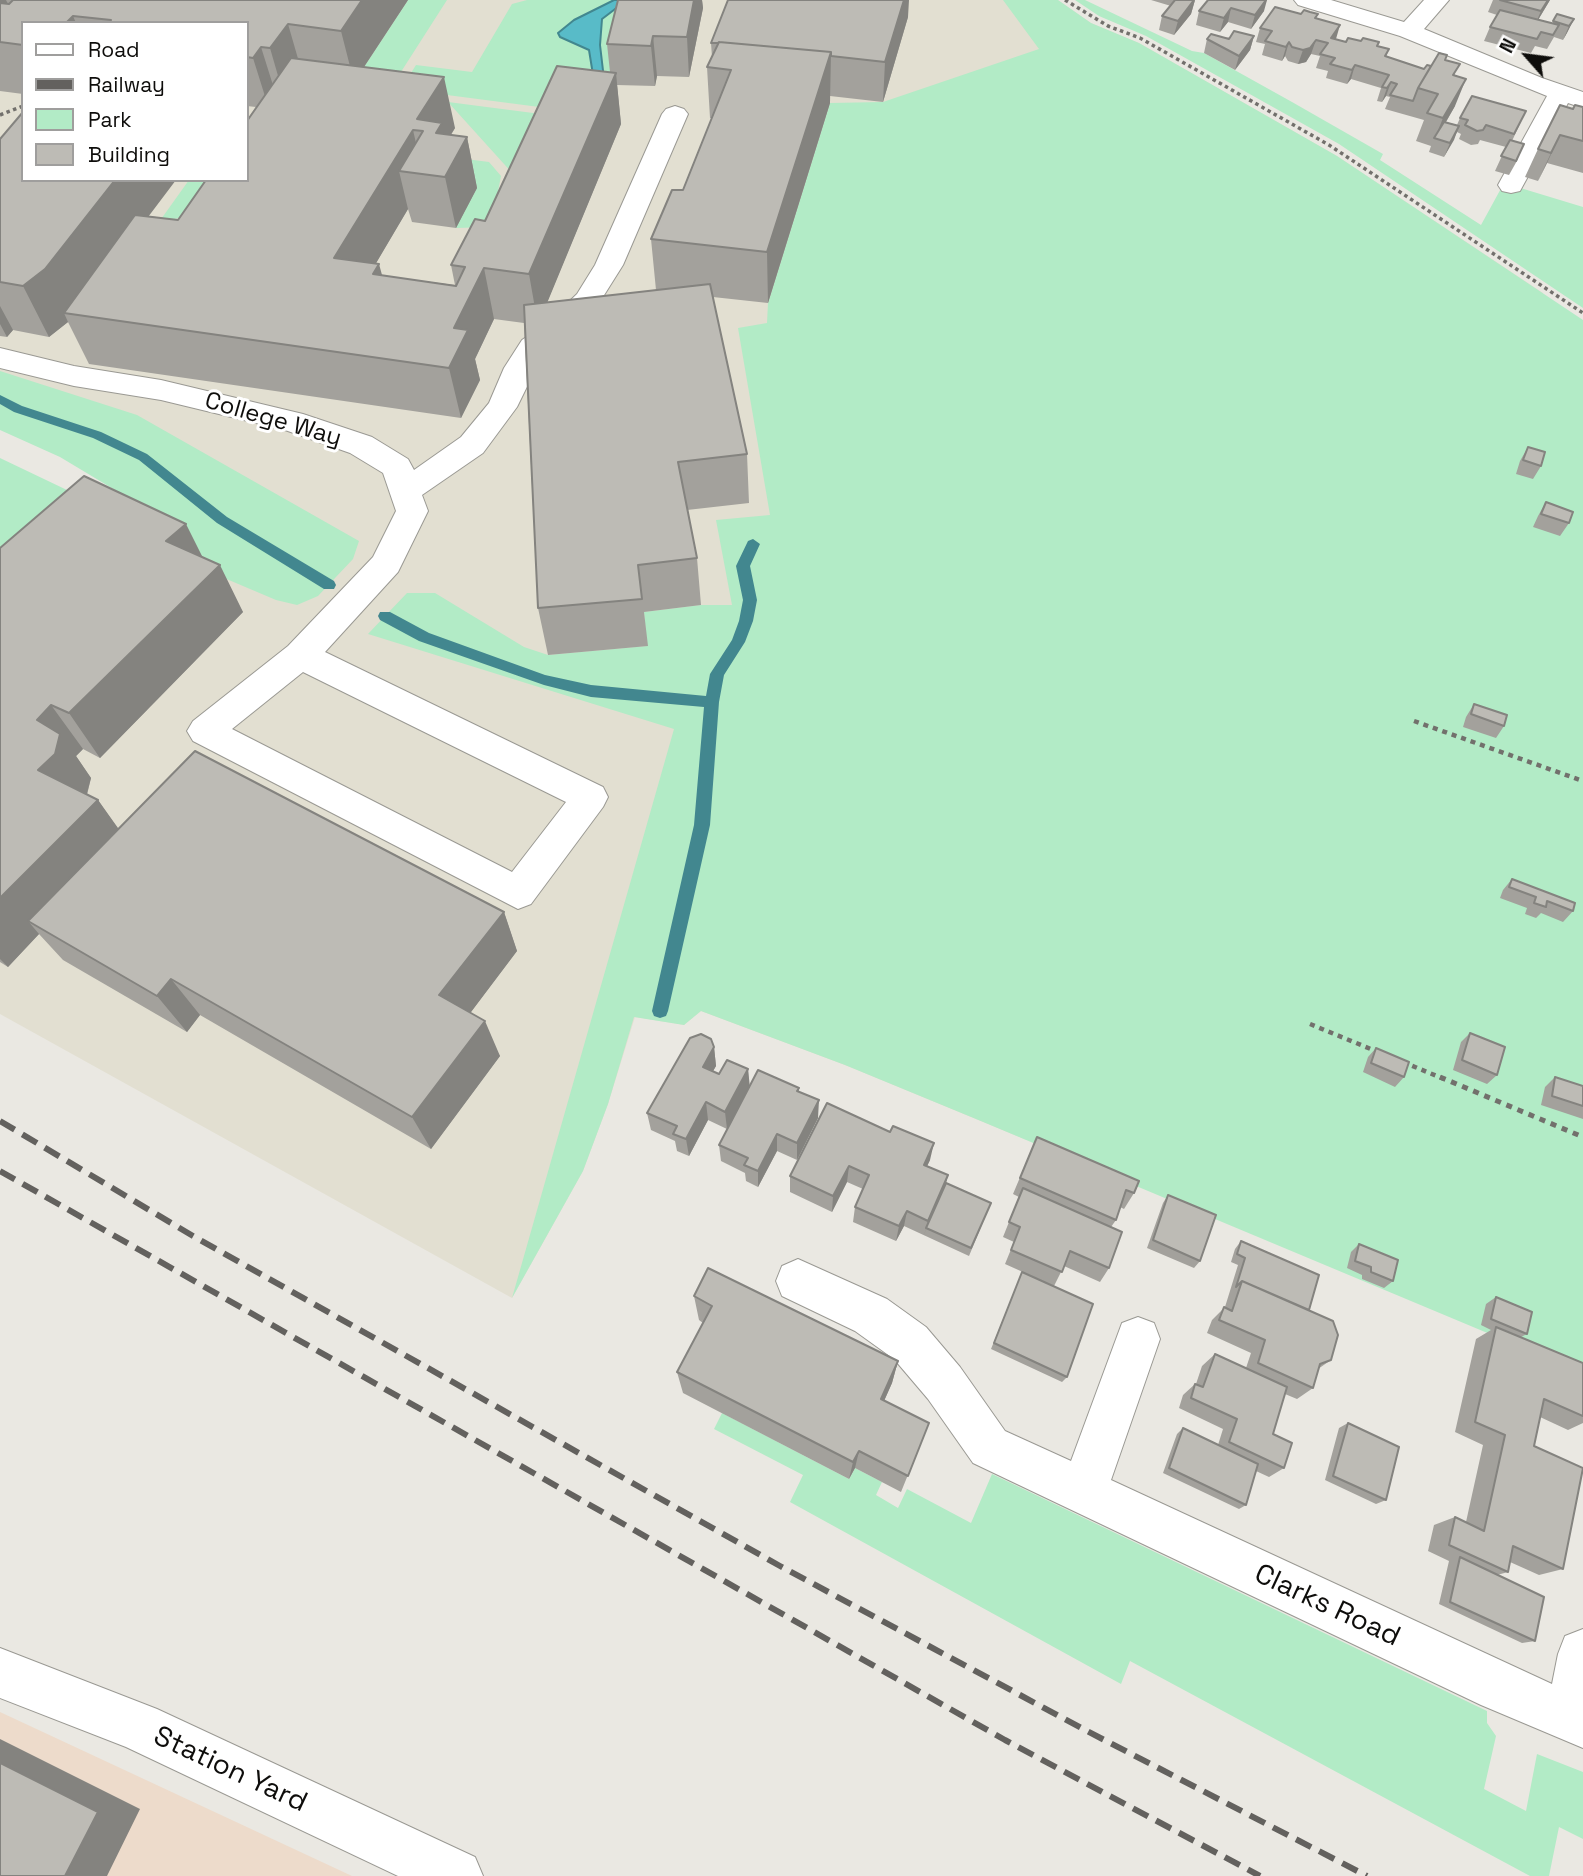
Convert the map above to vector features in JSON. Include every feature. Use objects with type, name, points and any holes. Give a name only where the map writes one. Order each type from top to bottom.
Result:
[{"type":"street","points":[[1306,0],[1409,32],[1572,96],[1511,185]]},
{"type":"street","points":[[1409,32],[1437,0]]},
{"type":"street","points":[[405,491],[472,445],[502,407],[519,368],[532,347],[559,328],[587,300],[608,265],[675,114]]},
{"type":"street","name":"College Way","points":[[0,358],[74,376],[161,390],[292,421],[361,445],[397,467],[412,511],[386,564],[336,620],[300,655],[205,731],[518,893],[590,797],[300,655]]},
{"type":"street","name":"Clarks Road","points":[[798,1281],[871,1315],[910,1343],[944,1383],[989,1447],[1499,1688],[1577,1720],[1583,1654]]},
{"type":"street","points":[[1084,1491],[1138,1339]]},
{"type":"street","name":"Station Yard","points":[[0,1673],[139,1727],[456,1876]]},
{"type":"path","points":[[1066,0],[1108,26],[1140,38],[1340,152],[1583,313]]},
{"type":"path","points":[[0,115],[21,107]]},
{"type":"path","points":[[1414,721],[1583,780]]},
{"type":"path","points":[[1310,1024],[1384,1055]]},
{"type":"path","points":[[1397,1060],[1583,1137]]},
{"type":"shaded area","points":[[0,0],[1058,0],[1091,23],[1139,43],[1337,156],[1543,293],[1211,1216],[845,1065],[701,1011],[684,1025],[635,1017],[608,1104],[583,1171],[512,1298],[0,1014],[0,623],[167,475],[0,399]]},
{"type":"shaded area","points":[[0,1712],[352,1876],[0,1876]]},
{"type":"green space","points":[[408,0],[447,0],[399,75],[354,82]]},
{"type":"green space","points":[[527,0],[614,0],[560,37],[589,50],[594,80],[604,79],[600,45],[602,19],[627,0],[612,85],[593,114],[401,89],[416,65],[472,72],[512,4]]},
{"type":"green space","points":[[1003,0],[1058,0],[1091,23],[1139,43],[1337,156],[1583,320],[1583,1373],[845,1065],[701,1011],[684,1025],[634,1017],[608,1104],[583,1171],[512,1298],[674,729],[368,634],[407,593],[435,593],[524,647],[548,655],[647,646],[644,612],[701,605],[732,605],[716,520],[770,515],[738,328],[767,323],[768,303],[830,103],[883,102],[1039,49]]},
{"type":"green space","points":[[1075,0],[1085,0],[1192,51],[1204,53],[1383,154],[1380,160],[1481,225],[1504,183],[1583,207],[1583,308],[1339,144],[1146,36],[1099,16]]},
{"type":"green space","points":[[448,102],[564,117],[514,175]]},
{"type":"green space","points":[[294,128],[243,205],[159,222],[188,182],[248,182]]},
{"type":"green space","points":[[450,157],[489,162],[501,176],[491,227],[456,228]]},
{"type":"green space","points":[[0,371],[137,415],[359,541],[353,559],[318,596],[297,605],[276,600],[210,572],[135,502],[60,457],[0,430]]},
{"type":"green space","points":[[0,458],[90,501],[0,579]]},
{"type":"green space","points":[[722,1413],[849,1479],[855,1468],[882,1482],[876,1495],[898,1508],[907,1489],[971,1523],[992,1474],[1487,1711],[1487,1723],[1496,1736],[1484,1789],[1526,1811],[1537,1754],[1583,1772],[1583,1839],[1559,1827],[1549,1876],[1530,1876],[1130,1661],[1121,1684],[790,1502],[803,1475],[714,1429]]},
{"type":"water","points":[[614,0],[627,0],[602,19],[600,45],[604,79],[594,81],[589,50],[560,37],[558,33],[574,20]]},
{"type":"building","points":[[13,0],[362,0],[341,31],[288,24],[270,48],[261,47],[253,58],[248,57],[248,21],[110,21],[73,16],[68,21],[21,21],[21,45],[0,42],[0,3],[9,4]]},
{"type":"building","points":[[618,0],[694,0],[687,37],[653,36],[651,46],[607,44]]},
{"type":"building","points":[[728,0],[904,0],[885,62],[831,56],[831,52],[711,43]]},
{"type":"building","points":[[1175,0],[1194,0],[1178,21],[1162,16]]},
{"type":"building","points":[[1208,0],[1266,0],[1255,15],[1231,8],[1224,18],[1199,11]]},
{"type":"building","points":[[1500,0],[1548,0],[1541,11]]},
{"type":"building","points":[[1275,7],[1301,14],[1304,10],[1318,14],[1315,18],[1340,25],[1331,38],[1346,42],[1348,38],[1361,41],[1363,38],[1379,42],[1377,46],[1389,49],[1385,56],[1424,69],[1427,65],[1431,66],[1413,101],[1390,95],[1397,84],[1391,82],[1387,88],[1382,87],[1389,75],[1355,65],[1352,70],[1330,64],[1335,58],[1320,54],[1328,43],[1316,40],[1310,48],[1303,50],[1292,47],[1289,42],[1286,47],[1265,41],[1272,31],[1260,28]]},
{"type":"building","points":[[1500,10],[1559,25],[1553,35],[1541,32],[1537,39],[1490,27]]},
{"type":"building","points":[[1557,14],[1574,19],[1569,26],[1553,21]]},
{"type":"building","points":[[1234,31],[1254,36],[1239,56],[1207,39],[1211,34],[1229,39]]},
{"type":"building","points":[[719,42],[831,52],[767,252],[651,239],[672,190],[683,190],[731,70],[707,67]]},
{"type":"building","points":[[1439,53],[1447,55],[1445,60],[1460,64],[1453,75],[1466,79],[1443,118],[1427,113],[1438,94],[1418,88]]},
{"type":"building","points":[[291,58],[444,77],[417,119],[442,123],[436,133],[467,137],[445,177],[399,171],[423,131],[413,130],[334,258],[379,264],[373,274],[456,286],[465,267],[451,265],[475,219],[485,221],[557,66],[616,73],[529,274],[484,268],[454,328],[468,330],[449,368],[64,313],[135,215],[178,220],[205,182],[248,182],[248,120]]},
{"type":"building","points":[[1472,96],[1526,111],[1514,134],[1486,125],[1483,130],[1477,131],[1465,125],[1468,120],[1460,118]]},
{"type":"building","points":[[1560,105],[1573,109],[1575,105],[1583,107],[1583,141],[1560,135],[1551,153],[1538,149]]},
{"type":"building","points":[[21,114],[21,182],[113,182],[45,269],[23,286],[0,282],[0,139]]},
{"type":"building","points":[[1444,122],[1459,126],[1450,143],[1434,138]]},
{"type":"building","points":[[1510,140],[1524,144],[1516,161],[1501,156]]},
{"type":"building","points":[[710,284],[747,454],[678,462],[697,558],[638,565],[642,599],[538,608],[524,305]]},
{"type":"building","points":[[1528,447],[1545,452],[1541,466],[1523,460]]},
{"type":"building","points":[[84,476],[186,524],[166,541],[220,565],[69,713],[51,705],[37,720],[60,734],[55,754],[38,770],[98,800],[0,898],[0,548]]},
{"type":"building","points":[[1546,502],[1573,512],[1569,523],[1541,514]]},
{"type":"building","points":[[1474,704],[1507,715],[1504,726],[1471,714]]},
{"type":"building","points":[[195,751],[504,912],[439,995],[485,1021],[412,1117],[171,979],[157,996],[28,921]]},
{"type":"building","points":[[1512,879],[1575,903],[1573,911],[1547,901],[1546,907],[1534,903],[1536,897],[1509,887]]},
{"type":"building","points":[[1470,1033],[1505,1047],[1497,1075],[1462,1060]]},
{"type":"building","points":[[701,1034],[711,1039],[714,1047],[703,1067],[719,1074],[727,1060],[748,1069],[725,1112],[706,1102],[686,1139],[673,1134],[677,1126],[647,1113],[690,1038]]},
{"type":"building","points":[[1376,1048],[1409,1062],[1404,1077],[1371,1063]]},
{"type":"building","points":[[758,1070],[819,1100],[797,1143],[777,1134],[758,1171],[744,1165],[748,1158],[719,1145]]},
{"type":"building","points":[[1555,1077],[1583,1086],[1583,1106],[1552,1096]]},
{"type":"building","points":[[827,1103],[890,1132],[893,1126],[934,1143],[924,1165],[948,1175],[928,1221],[907,1211],[899,1226],[855,1207],[869,1175],[849,1166],[833,1196],[790,1176]]},
{"type":"building","points":[[1037,1137],[1139,1181],[1134,1193],[1126,1190],[1116,1220],[1020,1178]]},
{"type":"building","points":[[946,1183],[991,1203],[971,1248],[926,1228]]},
{"type":"building","points":[[1023,1188],[1122,1232],[1109,1268],[1070,1251],[1062,1272],[1011,1250],[1020,1227],[1009,1222]]},
{"type":"building","points":[[1168,1195],[1216,1215],[1200,1261],[1153,1240]]},
{"type":"building","points":[[1241,1241],[1319,1275],[1309,1310],[1242,1281],[1236,1287],[1245,1258],[1237,1254]]},
{"type":"building","points":[[1359,1244],[1398,1260],[1393,1281],[1371,1272],[1371,1267],[1355,1261]]},
{"type":"building","points":[[708,1268],[898,1361],[881,1399],[929,1423],[908,1476],[859,1451],[853,1462],[677,1372],[712,1306],[694,1296]]},
{"type":"building","points":[[1022,1272],[1093,1304],[1067,1377],[994,1343]]},
{"type":"building","points":[[1242,1281],[1333,1321],[1338,1335],[1331,1360],[1320,1364],[1313,1388],[1258,1363],[1265,1340],[1219,1320],[1224,1307],[1232,1311]]},
{"type":"building","points":[[1496,1297],[1532,1312],[1527,1334],[1491,1319]]},
{"type":"building","points":[[1496,1327],[1583,1363],[1583,1416],[1544,1399],[1534,1446],[1583,1468],[1563,1569],[1513,1546],[1508,1572],[1449,1545],[1455,1517],[1484,1531],[1505,1435],[1475,1422]]},
{"type":"building","points":[[1215,1354],[1287,1387],[1273,1434],[1292,1443],[1284,1468],[1229,1442],[1237,1419],[1191,1398],[1195,1384],[1203,1387]]},
{"type":"building","points":[[1348,1423],[1399,1447],[1386,1500],[1333,1476]]},
{"type":"building","points":[[1183,1428],[1258,1464],[1246,1505],[1169,1468]]},
{"type":"building","points":[[1460,1557],[1544,1597],[1535,1641],[1450,1602]]},
{"type":"building","points":[[0,1763],[98,1812],[65,1876],[0,1876]]},
{"type":"waterway","points":[[0,399],[18,409],[97,435],[143,457],[222,520],[329,585]]},
{"type":"waterway","points":[[712,702],[717,674],[738,642],[746,621],[750,600],[743,566],[753,544]]},
{"type":"waterway","points":[[385,616],[424,637],[544,680],[591,691],[712,702]]},
{"type":"waterway","points":[[660,1011],[702,825],[712,702]]},
{"type":"railway","points":[[0,1121],[193,1236],[780,1566],[1087,1731],[1367,1876]]},
{"type":"railway","points":[[0,1171],[1005,1740],[1260,1876]]}]
